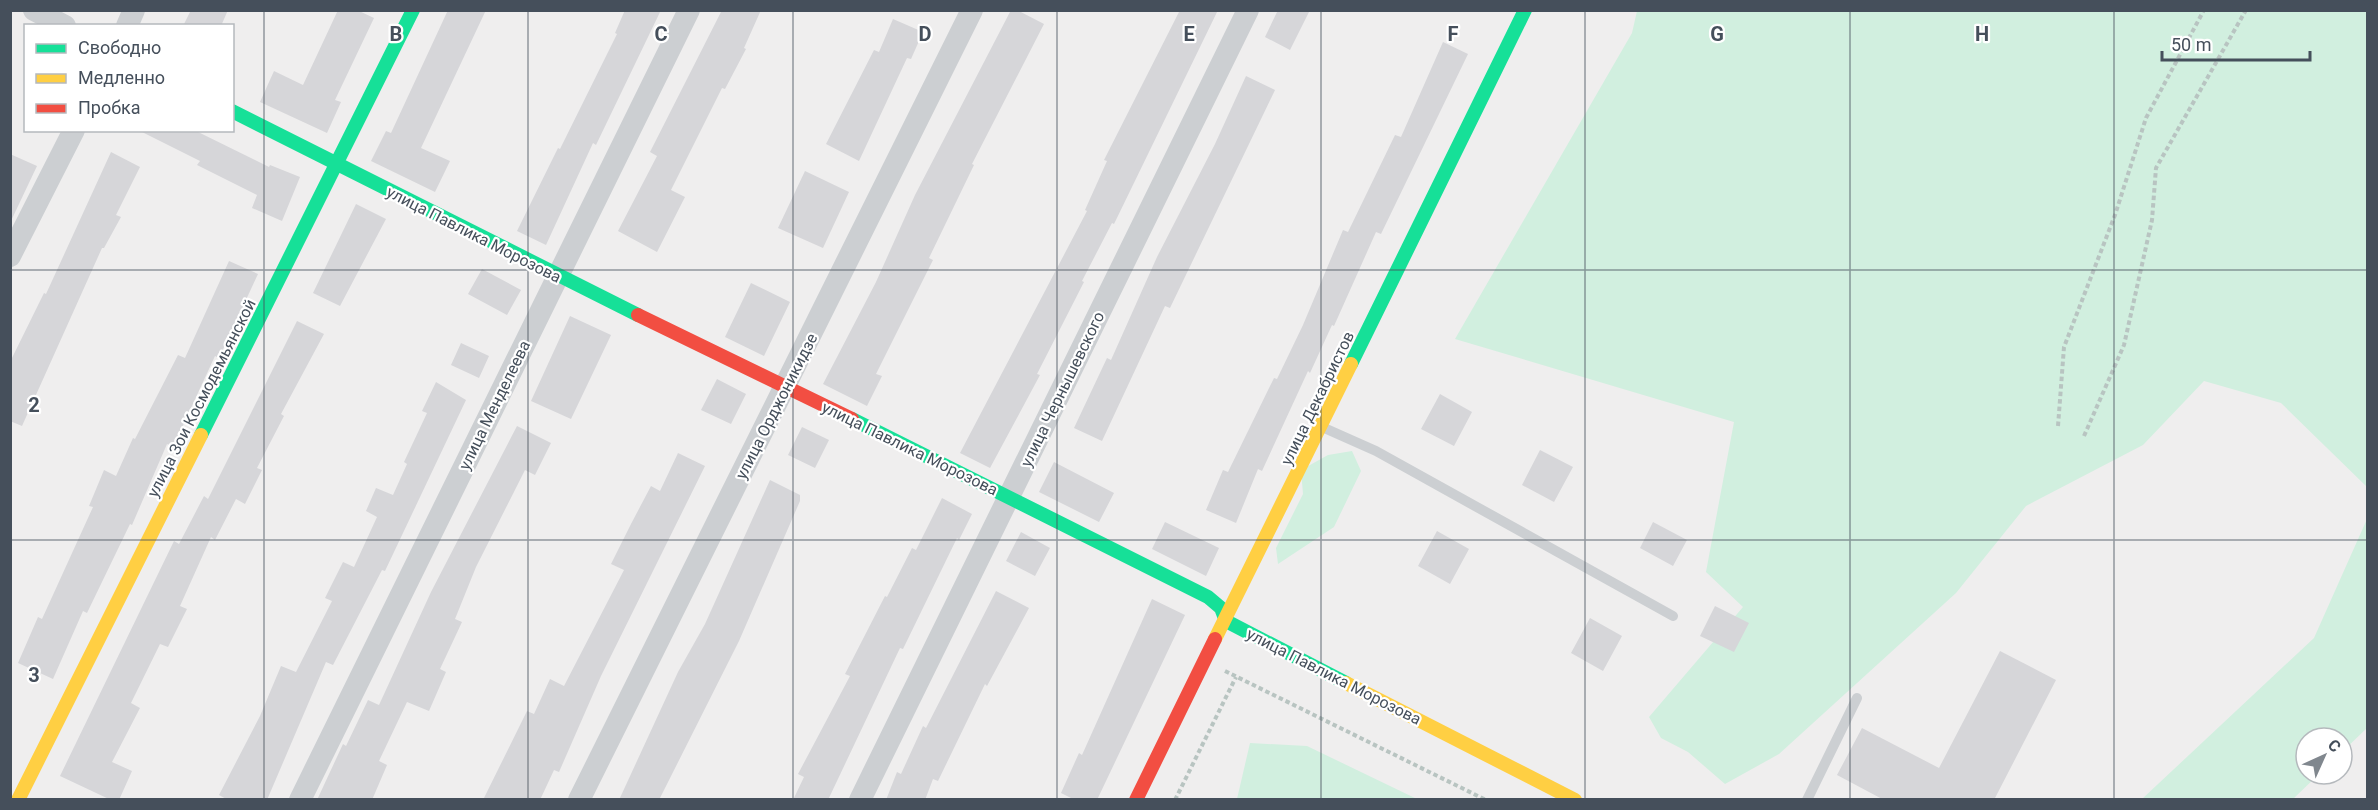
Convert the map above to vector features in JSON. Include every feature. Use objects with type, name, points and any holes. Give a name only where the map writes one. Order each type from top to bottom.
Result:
[{"type":"street","points":[[34,10],[61,24]]},
{"type":"street","points":[[128,24],[134,10]]},
{"type":"street","name":"улица Зои Космодемьянской","points":[[22,794],[413,10]]},
{"type":"street","name":"улица Менделеева","points":[[300,800],[689,10]]},
{"type":"street","name":"улица Орджоникидзе","points":[[579,800],[972,10]]},
{"type":"street","name":"улица Чернышевского","points":[[860,800],[1248,10]]},
{"type":"street","name":"улица Декабристов","points":[[1136,800],[1525,10]]},
{"type":"street","name":"улица Павлика Морозова","points":[[234,112],[557,277],[786,386],[1208,597],[1221,608],[1226,621],[1575,800]]},
{"type":"street","points":[[10,256],[73,132]]},
{"type":"lane","points":[[1321,426],[1376,451],[1673,616]]},
{"type":"lane","points":[[1807,800],[1857,698]]},
{"type":"path","points":[[2058,426],[2064,347],[2115,215],[2146,118],[2204,10]]},
{"type":"path","points":[[2084,436],[2124,345],[2152,220],[2156,168],[2246,10]]},
{"type":"path","points":[[1206,661],[1486,800]]},
{"type":"path","points":[[1175,800],[1236,677]]},
{"type":"green space","points":[[1637,11],[2367,11],[2367,487],[2281,403],[2204,381],[2143,445],[2026,506],[1956,593],[1779,754],[1725,784],[1688,752],[1661,738],[1649,717],[1743,607],[1706,572],[1734,422],[1455,339],[1632,33]]},
{"type":"green space","points":[[1352,451],[1361,471],[1334,527],[1278,564],[1276,548],[1303,494],[1301,470],[1328,455]]},
{"type":"green space","points":[[2367,519],[2367,728],[2354,740],[2354,726],[2294,726],[2294,786],[2307,786],[2293,799],[2142,799],[2314,638]]},
{"type":"green space","points":[[1250,743],[1307,746],[1417,799],[1237,799]]},
{"type":"building","points":[[191,10],[228,10],[222,24],[184,24]]},
{"type":"building","points":[[338,10],[357,10],[374,18],[335,100],[341,102],[327,133],[260,102],[274,71],[303,85]]},
{"type":"building","points":[[448,10],[486,10],[421,148],[450,161],[435,192],[371,161],[386,131],[391,133]]},
{"type":"building","points":[[625,10],[661,10],[596,145],[593,143],[546,245],[517,231],[617,34],[615,33]]},
{"type":"building","points":[[722,10],[761,10],[744,48],[746,49],[725,89],[722,88],[671,190],[685,197],[657,252],[618,231],[657,156],[650,152]]},
{"type":"building","points":[[1011,10],[1017,10],[1044,24],[972,164],[974,165],[929,258],[933,260],[876,374],[882,376],[867,406],[823,384],[876,282],[915,195]]},
{"type":"building","points":[[1180,10],[1218,10],[1114,224],[1112,223],[1082,281],[1084,282],[1037,374],[1040,375],[990,468],[960,453],[1087,211],[1085,210],[1107,161],[1104,160]]},
{"type":"building","points":[[1278,10],[1310,10],[1290,50],[1265,37]]},
{"type":"building","points":[[893,19],[923,32],[911,59],[907,58],[859,161],[826,144],[874,50],[879,52]]},
{"type":"building","points":[[1443,42],[1468,54],[1381,234],[1376,232],[1334,326],[1332,325],[1310,373],[1308,371],[1262,471],[1258,469],[1236,523],[1206,510],[1223,470],[1228,472],[1274,378],[1277,379],[1303,325],[1343,230],[1348,232],[1395,135],[1401,137]]},
{"type":"building","points":[[1246,76],[1275,90],[1170,308],[1165,306],[1102,441],[1074,428],[1107,358],[1111,360],[1157,257],[1215,144]]},
{"type":"building","points":[[142,132],[198,132],[269,167],[270,165],[300,177],[282,221],[252,208],[257,195],[197,165],[200,161]]},
{"type":"building","points":[[111,152],[140,167],[116,215],[121,217],[102,248],[22,426],[10,421],[10,362],[44,293],[46,294]]},
{"type":"building","points":[[10,154],[37,166],[10,223]]},
{"type":"building","points":[[805,171],[849,192],[823,248],[778,228]]},
{"type":"building","points":[[356,204],[386,219],[340,306],[313,293]]},
{"type":"building","points":[[229,261],[258,274],[219,358],[215,356],[173,447],[167,444],[132,525],[130,524],[87,613],[83,611],[53,679],[18,663],[38,617],[42,619],[93,507],[89,506],[104,470],[116,476],[133,438],[135,439],[178,355],[185,358]]},
{"type":"building","points":[[482,269],[521,290],[507,315],[468,294]]},
{"type":"building","points":[[751,283],[790,302],[764,356],[725,337]]},
{"type":"building","points":[[570,316],[611,335],[571,419],[531,401]]},
{"type":"building","points":[[297,321],[324,334],[281,414],[284,416],[257,468],[262,470],[245,504],[236,499],[215,540],[211,537],[180,606],[187,609],[168,647],[160,644],[131,703],[140,708],[112,762],[132,771],[119,800],[111,800],[60,776],[174,541],[179,544],[204,496],[208,499]]},
{"type":"building","points":[[461,343],[489,356],[479,378],[451,365]]},
{"type":"building","points":[[717,379],[746,394],[731,424],[701,410]]},
{"type":"building","points":[[436,382],[466,400],[385,571],[382,570],[333,665],[326,662],[267,800],[228,800],[219,795],[260,716],[281,666],[296,672],[332,601],[325,598],[343,562],[354,567],[377,517],[366,511],[376,488],[393,495],[407,464],[404,462],[427,413],[422,411]]},
{"type":"building","points":[[1440,394],[1472,412],[1454,446],[1421,429]]},
{"type":"building","points":[[517,426],[551,443],[535,475],[525,470],[476,567],[455,619],[462,622],[440,669],[446,672],[429,711],[407,702],[379,761],[387,765],[372,800],[317,800],[343,744],[346,746],[368,700],[379,705],[431,592]]},
{"type":"building","points":[[802,427],[829,440],[815,468],[788,455]]},
{"type":"building","points":[[1540,450],[1573,467],[1554,502],[1522,485]]},
{"type":"building","points":[[678,453],[705,466],[601,676],[559,772],[554,770],[540,800],[483,800],[527,711],[534,714],[550,679],[564,686],[624,570],[611,564],[651,486],[660,491]]},
{"type":"building","points":[[1054,462],[1114,493],[1099,522],[1039,492]]},
{"type":"building","points":[[770,480],[800,495],[800,501],[739,641],[659,800],[619,800],[678,672],[705,624]]},
{"type":"building","points":[[942,498],[972,514],[959,540],[957,538],[903,649],[900,648],[828,800],[793,800],[804,777],[798,774],[850,676],[845,674],[885,596],[887,597],[912,548],[916,550]]},
{"type":"building","points":[[1165,522],[1219,548],[1206,576],[1152,549]]},
{"type":"building","points":[[1653,522],[1687,540],[1673,566],[1640,548]]},
{"type":"building","points":[[1437,531],[1469,549],[1450,584],[1418,566]]},
{"type":"building","points":[[1021,532],[1050,548],[1035,576],[1006,561]]},
{"type":"building","points":[[996,591],[1029,608],[987,686],[985,684],[938,781],[933,779],[925,800],[886,800],[897,772],[901,774],[923,726],[926,728]]},
{"type":"building","points":[[1152,599],[1185,615],[1097,800],[1075,800],[1061,793],[1079,753],[1082,755]]},
{"type":"building","points":[[1715,606],[1749,623],[1734,652],[1700,636]]},
{"type":"building","points":[[1590,618],[1622,636],[1603,671],[1571,653]]},
{"type":"building","points":[[2000,651],[2056,680],[1994,800],[1884,800],[1837,775],[1862,728],[1939,768]]},
{"type":"traffic: fast","points":[[201,435],[413,10]]},
{"type":"traffic: fast","points":[[1351,364],[1525,10]]},
{"type":"traffic: fast","points":[[234,112],[638,315]]},
{"type":"traffic: fast","points":[[852,419],[1208,597],[1221,608],[1226,621],[1346,683]]},
{"type":"traffic: slow","points":[[1215,639],[1351,364]]},
{"type":"traffic: slow","points":[[18,800],[201,435]]},
{"type":"traffic: slow","points":[[1346,683],[1575,800]]},
{"type":"traffic: jam","points":[[638,315],[852,419]]},
{"type":"traffic: jam","points":[[1136,800],[1215,639]]}]
